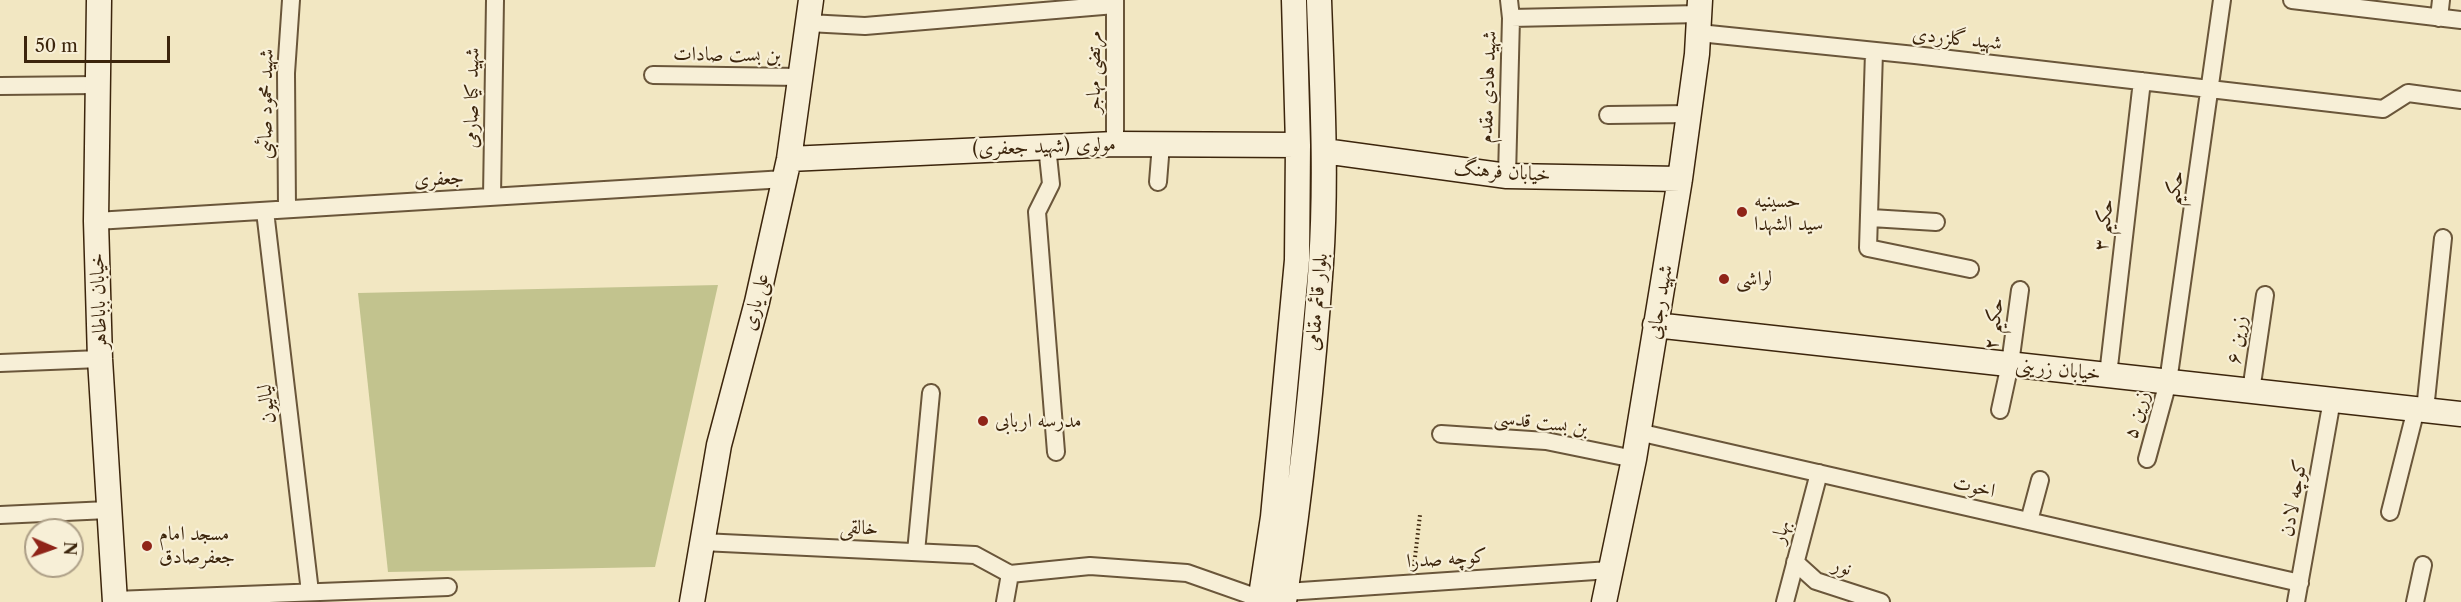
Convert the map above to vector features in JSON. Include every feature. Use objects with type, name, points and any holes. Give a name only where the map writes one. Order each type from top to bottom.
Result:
[{"type":"main road","name":"خیابان باباطاهر","points":[[99,0],[96,221],[100,359],[115,601]]},
{"type":"main road","name":"بلوار قائم مقامی","points":[[1260,600],[1273,517],[1297,260],[1298,145],[1294,0]]},
{"type":"main road","name":"بلوار قائم مقامی","points":[[1285,597],[1297,520],[1321,262],[1324,151],[1318,0]]},
{"type":"main road","name":"علی یاری","points":[[692,602],[719,445],[757,302],[787,169],[810,11]]},
{"type":"main road","name":"شهید رجایی","points":[[1604,602],[1634,459],[1680,179],[1690,114],[1700,16]]},
{"type":"main road","name":"مولوی (شهید جعفری)","points":[[787,169],[1047,146],[1298,145]]},
{"type":"main road","name":"خیابان فرهنگ","points":[[1324,151],[1507,176],[1680,179]]},
{"type":"main road","name":"خیابان زرینی","points":[[1655,325],[2461,414]]},
{"type":"street","name":"شهید محمود صائبی","points":[[287,209],[286,73],[291,0]]},
{"type":"street","name":"شهید کیا صارمی","points":[[492,197],[495,0]]},
{"type":"street","name":"شهید هادی مقدم","points":[[1507,176],[1511,18],[1509,0]]},
{"type":"street","name":"حکیم","points":[[2168,382],[2222,0]]},
{"type":"street","points":[[2292,0],[2461,20]]},
{"type":"street","points":[[2439,18],[2441,0]]},
{"type":"street","points":[[810,11],[866,26],[1115,3]]},
{"type":"street","name":"مرتضی مهاجر","points":[[1115,3],[1115,144]]},
{"type":"street","name":"شهید گلزردی","points":[[1511,18],[1700,16],[1874,52],[2383,109],[2408,93],[2461,100]]},
{"type":"street","points":[[1874,52],[1871,218],[1868,248],[1970,269]]},
{"type":"street","name":"بن بست صادات","points":[[653,75],[801,77]]},
{"type":"street","name":"حکیم ۳","points":[[2108,375],[2142,81]]},
{"type":"street","points":[[0,86],[97,85]]},
{"type":"street","points":[[1608,115],[1690,114]]},
{"type":"street","points":[[1158,182],[1161,144]]},
{"type":"street","points":[[1047,146],[1051,184],[1037,213],[1056,452]]},
{"type":"street","name":"جعفری","points":[[96,221],[492,197],[787,169]]},
{"type":"street","name":"لیالیون","points":[[265,211],[310,592]]},
{"type":"street","points":[[1871,218],[1936,222]]},
{"type":"street","points":[[2390,512],[2420,410],[2443,238]]},
{"type":"street","name":"حکیم ۲","points":[[2000,410],[2010,364],[2020,290]]},
{"type":"street","name":"زرین ۶","points":[[2250,391],[2265,295]]},
{"type":"street","points":[[0,363],[100,359]]},
{"type":"street","name":"زرین ۵","points":[[2147,459],[2168,382]]},
{"type":"street","points":[[916,552],[931,393]]},
{"type":"street","name":"کوچه لادن","points":[[2296,602],[2332,400]]},
{"type":"street","name":"اخوت","points":[[1638,432],[2300,583]]},
{"type":"street","name":"بن بست قدسی","points":[[1442,434],[1546,441],[1634,459]]},
{"type":"street","name":"بهار","points":[[1785,602],[1819,473]]},
{"type":"street","points":[[2029,521],[2040,480]]},
{"type":"street","points":[[0,515],[108,510]]},
{"type":"street","name":"خالقی","points":[[702,542],[975,555],[1010,574]]},
{"type":"street","name":"نور","points":[[1795,562],[1816,581],[1881,602]]},
{"type":"street","points":[[2415,602],[2423,565]]},
{"type":"street","points":[[1005,602],[1010,574],[1090,566],[1187,573],[1260,600]]},
{"type":"street","name":"کوچه صدرا","points":[[1285,597],[1412,582],[1610,570]]},
{"type":"street","points":[[115,601],[448,586]]},
{"type":"path","points":[[1412,582],[1420,515]]},
{"type":"green space","points":[[718,285],[655,567],[388,572],[358,293]]},
{"type":"place","name":"حسینیه سید الشهدا","points":[[1742,212]]},
{"type":"place","name":"لواشی","points":[[1724,279]]},
{"type":"place","name":"مدرسه اربابی","points":[[983,421]]},
{"type":"place","name":"مسجد امام جعفرصادق","points":[[147,546]]}]
